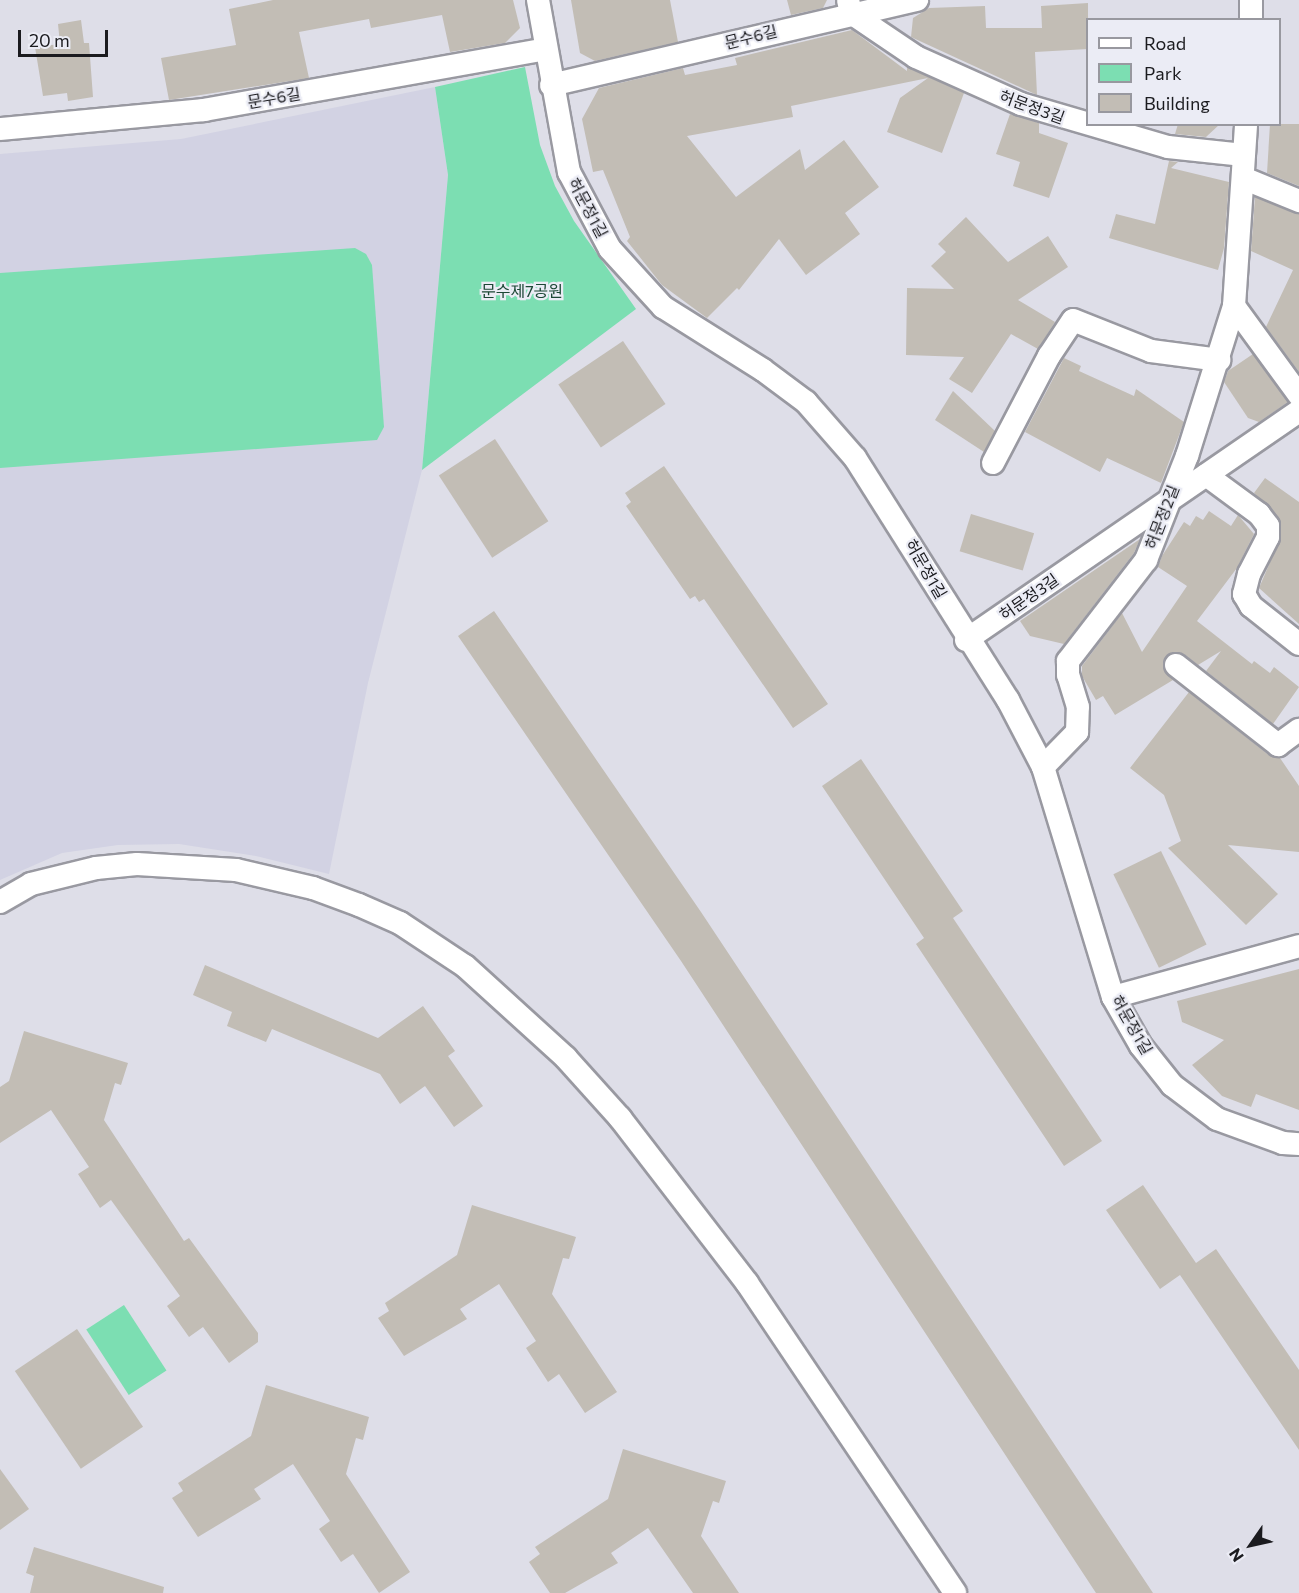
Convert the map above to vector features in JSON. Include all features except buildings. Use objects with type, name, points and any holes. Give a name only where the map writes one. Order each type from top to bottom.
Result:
[{"type":"street","name":"허문정1길","points":[[538,0],[551,86],[569,172],[619,262],[663,307],[763,370],[816,413],[855,458],[890,507],[966,640],[1008,700],[1043,767],[1113,997],[1141,1046],[1172,1085],[1217,1119],[1283,1143],[1299,1144]]},
{"type":"street","name":"문수6길","points":[[551,86],[849,7],[917,0]]},
{"type":"street","points":[[1251,0],[1251,18]]},
{"type":"street","name":"허문정3길","points":[[849,7],[916,57],[1021,104],[1086,123]]},
{"type":"street","name":"문수6길","points":[[0,129],[204,110],[546,49]]},
{"type":"street","name":"허문정3길","points":[[1096,126],[1168,147],[1244,155]]},
{"type":"street","name":"허문정2길","points":[[1043,767],[1077,732],[1078,707],[1068,675],[1070,657],[1146,560],[1166,502],[1187,456],[1218,360],[1234,306],[1246,126]]},
{"type":"street","points":[[1243,178],[1299,201]]},
{"type":"street","points":[[1234,306],[1299,396]]},
{"type":"street","points":[[993,463],[1049,356],[1073,320],[1151,351],[1218,360]]},
{"type":"street","name":"허문정3길","points":[[966,640],[1299,411]]},
{"type":"street","points":[[1206,475],[1259,514],[1268,526],[1268,537],[1249,574],[1244,594],[1251,606],[1299,644]]},
{"type":"street","points":[[1176,665],[1278,746],[1299,730]]},
{"type":"street","points":[[0,902],[31,884],[96,868],[137,864],[236,870],[313,888],[359,905],[400,923],[465,966],[566,1058],[628,1128],[747,1283],[955,1593]]},
{"type":"street","points":[[1113,997],[1299,946]]},
{"type":"shaded area","points":[[435,87],[448,175],[422,470],[368,683],[329,874],[256,856],[179,844],[118,845],[62,853],[0,880],[0,154],[181,139]]},
{"type":"green space","name":"문수제7공원","points":[[525,67],[540,145],[555,186],[574,221],[636,309],[422,470],[448,175],[435,87]]},
{"type":"green space","points":[[355,248],[366,254],[372,265],[384,427],[377,440],[0,468],[0,273]]},
{"type":"green space","points":[[124,1305],[166,1370],[129,1395],[86,1330]]}]
